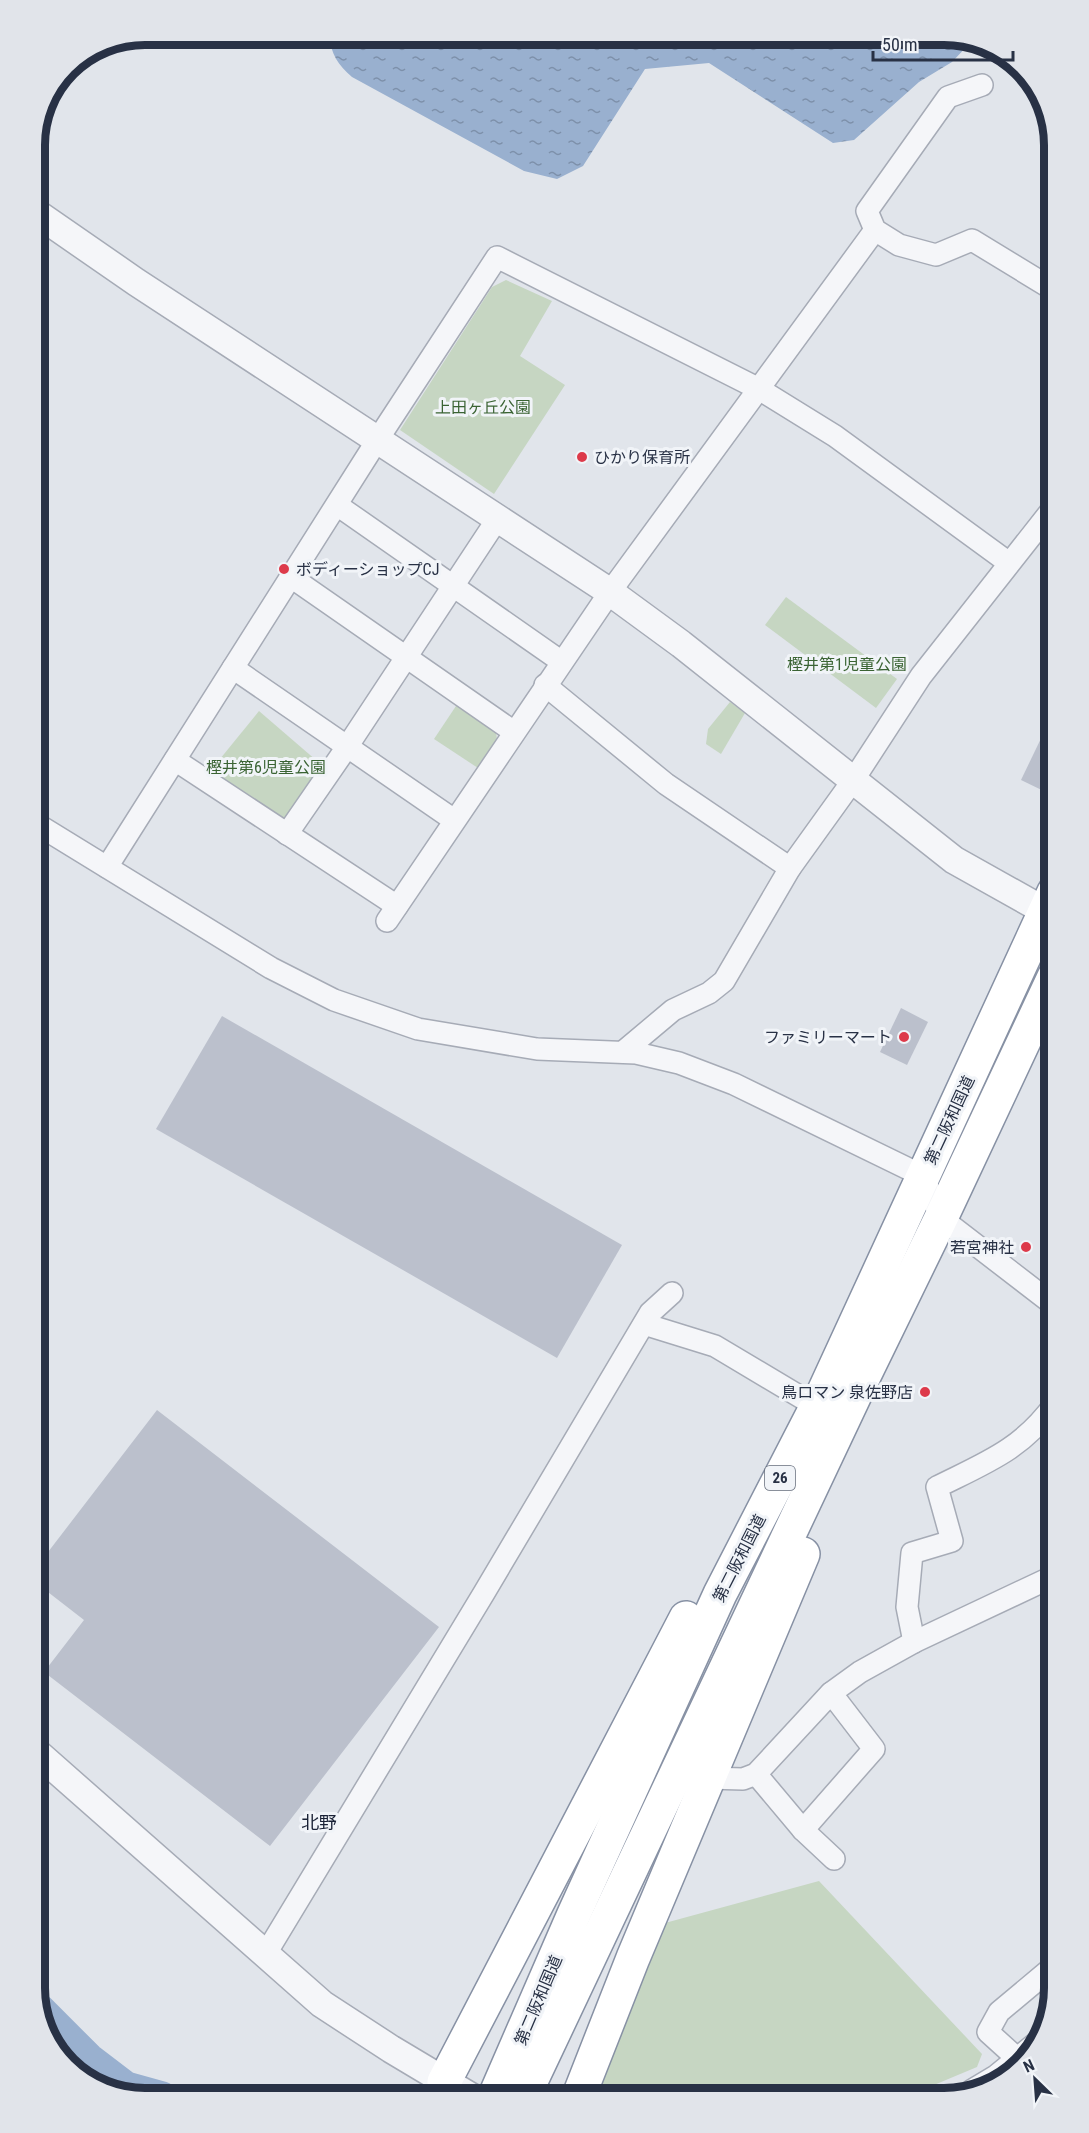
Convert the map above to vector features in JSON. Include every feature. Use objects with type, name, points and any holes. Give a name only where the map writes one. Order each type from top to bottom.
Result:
[{"type":"highway","name":"第二阪和国道","points":[[522,2080],[574,1914],[720,1594],[818,1401],[1044,922]]},
{"type":"highway","name":"第二阪和国道","points":[[522,2080],[941,1218],[1044,998]]},
{"type":"highway","points":[[581,2088],[621,1952],[683,1815],[708,1778],[850,1443],[862,1380]]},
{"type":"highway","points":[[444,2082],[544,1915],[784,1431],[818,1401]]},
{"type":"street","points":[[982,85],[948,97],[867,211],[875,230],[899,245],[936,255],[972,240],[1044,284]]},
{"type":"street","points":[[45,219],[136,282],[610,592],[681,644],[954,860],[1044,904]]},
{"type":"street","points":[[175,760],[287,834],[392,913],[610,592],[875,230]]},
{"type":"street","points":[[107,867],[378,439],[497,257],[759,390],[835,436],[1009,563]]},
{"type":"street","points":[[337,505],[562,662]]},
{"type":"street","points":[[287,834],[498,518]]},
{"type":"street","points":[[623,1052],[673,1010],[709,993],[724,981],[790,868],[854,779],[921,676],[1044,519]]},
{"type":"street","points":[[291,577],[514,732]]},
{"type":"street","points":[[233,668],[454,820]]},
{"type":"street","points":[[545,685],[666,784],[790,868]]},
{"type":"street","points":[[45,829],[271,968],[334,1000],[418,1029],[537,1049],[636,1053],[679,1063],[734,1084],[923,1176],[941,1218],[1044,1297]]},
{"type":"street","points":[[265,1955],[650,1313],[672,1293]]},
{"type":"street","points":[[644,1324],[715,1346],[818,1401]]},
{"type":"street","points":[[914,1642],[907,1607],[912,1553],[952,1541],[937,1487],[1007,1452],[1044,1418]]},
{"type":"street","points":[[708,1778],[743,1779],[756,1774],[831,1693],[860,1672],[914,1642],[1044,1581]]},
{"type":"street","points":[[803,1830],[874,1749],[831,1693]]},
{"type":"street","points":[[45,1761],[322,2004],[455,2088]]},
{"type":"street","points":[[756,1774],[803,1830],[834,1859]]},
{"type":"street","points":[[1020,2049],[988,2032],[999,2012],[1044,1974]]},
{"type":"green space","name":"上田ヶ丘公園","points":[[506,280],[552,301],[520,356],[565,385],[494,494],[400,430],[492,287]]},
{"type":"green space","name":"樫井第1児童公園","points":[[786,597],[897,679],[876,708],[765,625]]},
{"type":"green space","points":[[730,702],[745,713],[721,754],[706,744],[708,729]]},
{"type":"green space","points":[[458,703],[495,727],[497,739],[478,768],[434,739]]},
{"type":"green space","name":"樫井第6児童公園","points":[[259,711],[324,767],[286,826],[207,775]]},
{"type":"green space","points":[[819,1881],[982,2054],[977,2067],[927,2088],[590,2088],[654,1926]]},
{"type":"water","points":[[331,45],[951,45],[966,47],[952,62],[919,82],[854,140],[833,143],[709,63],[645,69],[583,166],[557,179],[524,171],[352,77],[336,59]]},
{"type":"building","points":[[1044,732],[1044,791],[1021,780]]},
{"type":"building","name":"ファミリーマート","points":[[901,1008],[928,1022],[907,1065],[880,1052]]},
{"type":"building","points":[[222,1016],[622,1245],[557,1358],[156,1129]]},
{"type":"building","points":[[157,1410],[439,1627],[270,1846],[45,1673],[84,1620],[45,1590],[45,1556]]},
{"type":"waterway","points":[[52,2023],[88,2059],[123,2086]]},
{"type":"place","name":"ひかり保育所","points":[[582,457]]},
{"type":"place","name":"ボディーショップCJ","points":[[284,569]]},
{"type":"place","name":"ファミリーマート","points":[[904,1037]]},
{"type":"place","name":"若宮神社","points":[[1026,1247]]},
{"type":"place","name":"鳥ロマン 泉佐野店","points":[[925,1392]]},
{"type":"district","name":"北野","points":[[319,1823]]}]
